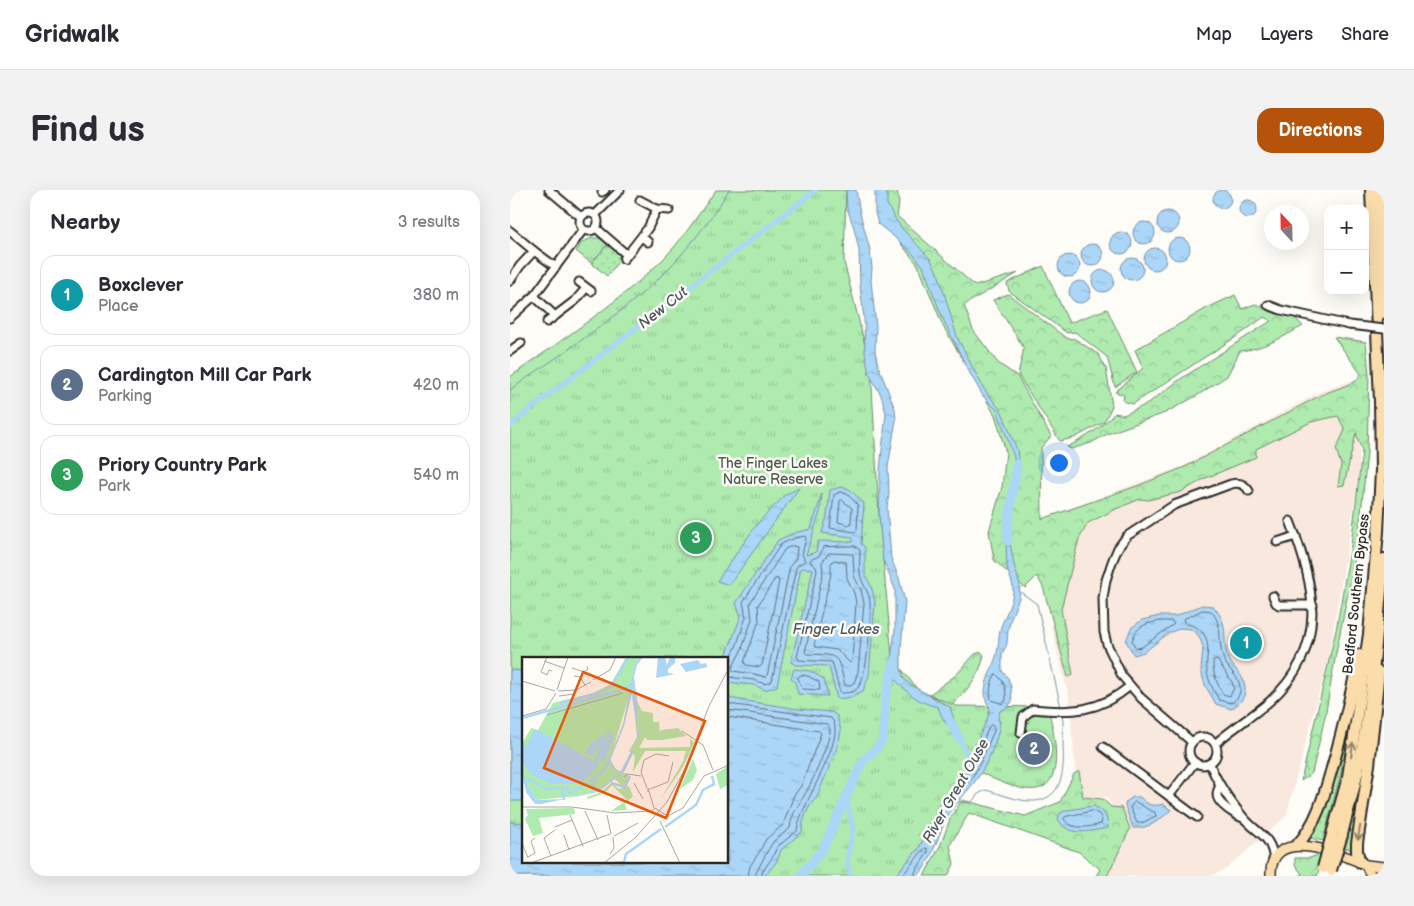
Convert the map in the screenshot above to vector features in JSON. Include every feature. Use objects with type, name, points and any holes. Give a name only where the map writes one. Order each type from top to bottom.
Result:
[{"type":"highway","name":"Bedford Southern Bypass","points":[[1337,833],[1348,778],[1375,579],[1380,440],[1371,190]]},
{"type":"highway","points":[[1380,190],[1380,241],[1384,313]]},
{"type":"highway","name":"Bedford Southern Bypass","points":[[1326,872],[1356,778],[1367,718],[1384,559]]},
{"type":"highway","points":[[1292,846],[1305,836],[1324,795],[1347,714],[1360,652],[1368,596],[1375,579]]},
{"type":"highway","points":[[1363,864],[1357,852],[1376,710],[1379,668],[1376,644]]},
{"type":"main road","points":[[1268,875],[1274,861],[1292,846],[1310,846],[1363,864],[1384,868]]},
{"type":"main road","points":[[1363,864],[1371,876]]},
{"type":"street","points":[[594,215],[620,190]]},
{"type":"street","points":[[551,191],[581,217]]},
{"type":"street","points":[[640,200],[658,209],[669,210]]},
{"type":"street","points":[[596,228],[626,257],[642,237],[658,209]]},
{"type":"street","points":[[581,217],[586,214],[594,215]]},
{"type":"street","points":[[594,215],[597,219],[596,228]]},
{"type":"street","points":[[581,217],[580,221],[583,230]]},
{"type":"street","points":[[583,230],[588,231],[596,228]]},
{"type":"street","points":[[510,318],[534,296],[583,230]]},
{"type":"street","points":[[510,231],[556,267]]},
{"type":"street","points":[[642,237],[648,242]]},
{"type":"street","points":[[510,281],[520,266],[534,251]]},
{"type":"street","points":[[547,322],[588,290],[579,282]]},
{"type":"street","points":[[534,296],[555,316]]},
{"type":"street","points":[[1268,305],[1281,310],[1349,325],[1384,329]]},
{"type":"street","points":[[510,351],[521,343]]},
{"type":"street","points":[[1192,742],[1130,686],[1114,661],[1104,632],[1103,598],[1106,580],[1118,548],[1126,536],[1174,505],[1231,484],[1244,484],[1250,491]]},
{"type":"street","points":[[1216,742],[1270,701],[1293,675],[1310,635],[1313,605],[1306,566],[1290,521]]},
{"type":"street","points":[[1277,542],[1296,536]]},
{"type":"street","points":[[1273,596],[1279,605],[1313,605]]},
{"type":"street","points":[[1022,733],[1022,717],[1028,711],[1033,709],[1082,710],[1100,705],[1112,699],[1130,686]]},
{"type":"street","points":[[1202,736],[1207,736],[1216,742],[1218,753],[1214,761],[1204,765],[1194,762],[1189,752],[1192,742],[1202,736]]},
{"type":"street","points":[[1103,747],[1197,818]]},
{"type":"street","points":[[1169,796],[1194,762]]},
{"type":"street","points":[[1210,764],[1220,786],[1217,794],[1218,798],[1234,815],[1245,820],[1269,841],[1273,849],[1274,861]]},
{"type":"street","points":[[1269,841],[1292,846]]},
{"type":"shaded area","points":[[1359,378],[1359,475],[1329,655],[1286,816],[1226,869],[1211,876],[1106,876],[1126,834],[1107,797],[1078,799],[1069,697],[1052,629],[1045,518],[1186,465],[1320,392]]},
{"type":"green space","name":"The Finger Lakes Nature Reserve","points":[[716,190],[846,190],[844,262],[871,369],[879,515],[892,657],[918,690],[956,706],[1048,707],[1054,734],[1055,764],[1052,777],[1045,785],[1033,789],[1016,787],[1003,783],[966,765],[941,803],[919,848],[895,876],[510,876],[510,377],[622,295],[657,265],[688,229]]},
{"type":"green space","points":[[885,190],[897,190],[899,203],[897,216],[975,286],[1018,273],[964,305],[973,330],[998,363],[1017,376],[1051,436],[1041,448],[1042,519],[1185,467],[1321,395],[1355,382],[1361,374],[1334,337],[1366,342],[1369,375],[1367,453],[1358,544],[1325,717],[1312,773],[1301,781],[1336,630],[1351,545],[1362,451],[1356,433],[1344,485],[1338,486],[1341,465],[1336,449],[1345,430],[1338,416],[1311,422],[1256,449],[1256,457],[1206,478],[1181,492],[1148,500],[1140,499],[1088,523],[1079,539],[1061,609],[1073,675],[1068,677],[1043,587],[1037,576],[1025,588],[994,560],[989,531],[1002,487],[1006,452],[995,415],[943,326],[918,265],[885,224]]},
{"type":"green space","points":[[592,238],[599,238],[608,244],[591,263],[576,251],[582,242]]},
{"type":"green space","points":[[608,244],[622,257],[607,276],[591,263]]},
{"type":"green space","points":[[1043,266],[1069,323],[1107,309],[1137,372],[1115,387],[1107,357],[1075,332],[1067,333],[1009,291],[1007,283]]},
{"type":"green space","points":[[1008,294],[1066,338],[1075,339],[1098,354],[1106,368],[1112,406],[1104,422],[1074,438],[1060,441],[1018,375],[1024,348],[993,300]]},
{"type":"green space","points":[[1235,295],[1242,309],[1255,304],[1279,314],[1295,318],[1303,326],[1265,345],[1240,351],[1227,376],[1165,413],[1107,434],[1091,443],[1071,449],[1067,447],[1092,432],[1115,413],[1124,415],[1147,404],[1182,378],[1271,321],[1264,317],[1133,404],[1123,401],[1124,395],[1115,392],[1143,368],[1135,350],[1207,308]]},
{"type":"green space","points":[[981,652],[984,655],[976,677],[951,706],[930,694],[956,675],[975,654]]},
{"type":"green space","points":[[1361,675],[1340,776],[1323,841],[1310,838],[1317,824]]},
{"type":"green space","points":[[1371,712],[1353,850],[1342,847]]},
{"type":"green space","points":[[1079,771],[1083,797],[1103,799],[1111,807],[1122,808],[1130,829],[1107,876],[1096,876],[1100,869],[1079,852],[969,813],[950,845],[954,864],[948,876],[924,876],[941,844],[950,819],[962,800],[1025,816],[1060,802],[1074,774]]},
{"type":"green space","points":[[1320,854],[1321,863],[1317,876],[1299,876],[1302,874],[1295,865],[1295,858],[1310,858]]},
{"type":"water","points":[[846,190],[856,190],[870,250],[876,326],[875,351],[878,365],[895,409],[896,420],[888,467],[889,493],[887,508],[891,558],[899,578],[905,602],[901,668],[904,679],[911,685],[950,707],[957,729],[954,730],[944,721],[938,707],[923,702],[910,694],[889,672],[895,630],[895,589],[883,560],[879,515],[880,469],[886,413],[881,395],[869,374],[865,353],[859,250],[847,208]]},
{"type":"water","points":[[875,190],[887,190],[887,204],[894,217],[931,260],[939,276],[957,337],[984,389],[1002,412],[1017,450],[1019,467],[1012,497],[1015,475],[1014,457],[997,410],[983,396],[967,368],[942,317],[923,266],[913,254],[878,224],[875,213]]},
{"type":"water","points":[[1222,190],[1228,193],[1231,199],[1228,205],[1222,208],[1216,205],[1213,199],[1216,193]]},
{"type":"water","points":[[1248,200],[1254,203],[1257,209],[1254,215],[1248,218],[1242,215],[1239,209],[1242,203]]},
{"type":"water","points":[[1168,211],[1178,218],[1179,222],[1172,232],[1168,233],[1158,226],[1157,222],[1164,212]]},
{"type":"water","points":[[1144,222],[1154,229],[1155,233],[1148,243],[1144,244],[1134,237],[1133,233],[1140,223]]},
{"type":"water","points":[[1121,232],[1131,239],[1132,243],[1125,253],[1121,254],[1111,247],[1110,243],[1117,233]]},
{"type":"water","points":[[1179,238],[1189,245],[1190,249],[1183,259],[1179,260],[1169,253],[1168,249],[1175,239]]},
{"type":"water","points":[[1092,244],[1102,251],[1103,255],[1096,265],[1092,266],[1082,259],[1081,255],[1088,245]]},
{"type":"water","points":[[1155,248],[1165,255],[1166,259],[1159,269],[1155,270],[1145,263],[1144,259],[1151,249]]},
{"type":"water","points":[[1069,255],[1079,262],[1080,266],[1073,276],[1069,277],[1059,270],[1058,266],[1065,256]]},
{"type":"water","points":[[1132,258],[1142,265],[1143,269],[1136,279],[1132,280],[1122,273],[1121,269],[1128,259]]},
{"type":"water","points":[[1103,270],[1113,277],[1114,281],[1107,291],[1103,292],[1093,285],[1092,281],[1099,271]]},
{"type":"water","points":[[1080,281],[1090,288],[1091,292],[1084,302],[1080,303],[1070,296],[1069,292],[1076,282]]},
{"type":"water","name":"Finger Lakes","points":[[841,487],[849,489],[864,503],[861,544],[865,547],[865,574],[875,601],[869,675],[863,691],[852,697],[837,699],[829,666],[796,665],[791,662],[813,569],[801,568],[777,686],[765,690],[754,685],[729,682],[729,657],[725,657],[741,616],[736,603],[778,540],[794,533],[811,529],[822,494],[820,512],[806,555],[816,552],[818,541],[853,542],[852,537],[822,533],[827,516],[830,490]]},
{"type":"water","points":[[799,488],[729,585],[717,581],[757,524],[785,495]]},
{"type":"water","points":[[1007,528],[1020,585],[1019,598],[1008,630],[1007,644],[1002,654],[1002,671],[1008,678],[1011,687],[1012,702],[1007,708],[1000,711],[997,736],[987,763],[978,778],[949,814],[928,862],[918,876],[895,876],[919,848],[941,803],[966,765],[988,717],[990,708],[986,701],[985,688],[997,653],[1000,630],[1013,594],[1013,586],[1007,567]]},
{"type":"water","points":[[1202,605],[1213,606],[1219,613],[1224,626],[1228,657],[1243,679],[1245,692],[1243,698],[1231,709],[1216,704],[1205,685],[1201,671],[1203,647],[1199,636],[1191,629],[1181,628],[1169,633],[1144,652],[1134,655],[1126,641],[1131,628],[1142,620],[1159,616],[1176,616]]},
{"type":"water","name":"Finger Lakes","points":[[794,669],[810,671],[824,679],[828,696],[798,694],[795,682],[791,678]]},
{"type":"water","points":[[510,670],[522,671],[522,801],[510,801]]},
{"type":"water","points":[[729,698],[798,709],[832,712],[837,716],[841,731],[838,745],[817,797],[806,813],[802,832],[781,850],[777,861],[765,876],[510,876],[510,822],[522,823],[522,864],[729,864]]},
{"type":"water","points":[[1133,797],[1140,797],[1150,805],[1163,804],[1171,810],[1149,825],[1133,828],[1125,806],[1126,802]]},
{"type":"water","points":[[1093,806],[1105,814],[1108,828],[1080,832],[1074,831],[1068,829],[1058,819],[1060,813],[1068,810]]},
{"type":"waterway","points":[[510,390],[597,329],[646,290],[691,243],[712,217],[729,190]]},
{"type":"waterway","name":"New Cut","points":[[510,426],[816,190]]},
{"type":"waterway","name":"River Great Ouse","points":[[1008,541],[1007,529],[1017,464]]},
{"type":"waterway","points":[[1019,591],[1037,604],[1061,707]]},
{"type":"waterway","points":[[800,876],[823,849],[862,762],[876,749],[883,739],[885,700],[894,663]]},
{"type":"waterway","points":[[958,802],[971,803],[978,794],[986,790],[1029,801],[1045,799],[1052,794],[1061,780],[1063,762],[1062,714]]},
{"type":"waterway","points":[[950,721],[959,738]]},
{"type":"waterway","points":[[959,738],[968,757]]},
{"type":"waterway","points":[[847,793],[853,828],[847,861],[850,876]]},
{"type":"place","name":"Priory Country Park","points":[[696,538]]},
{"type":"place","name":"Boxclever","points":[[1246,643]]},
{"type":"place","name":"Cardington Mill Car Park","points":[[1034,749]]}]
